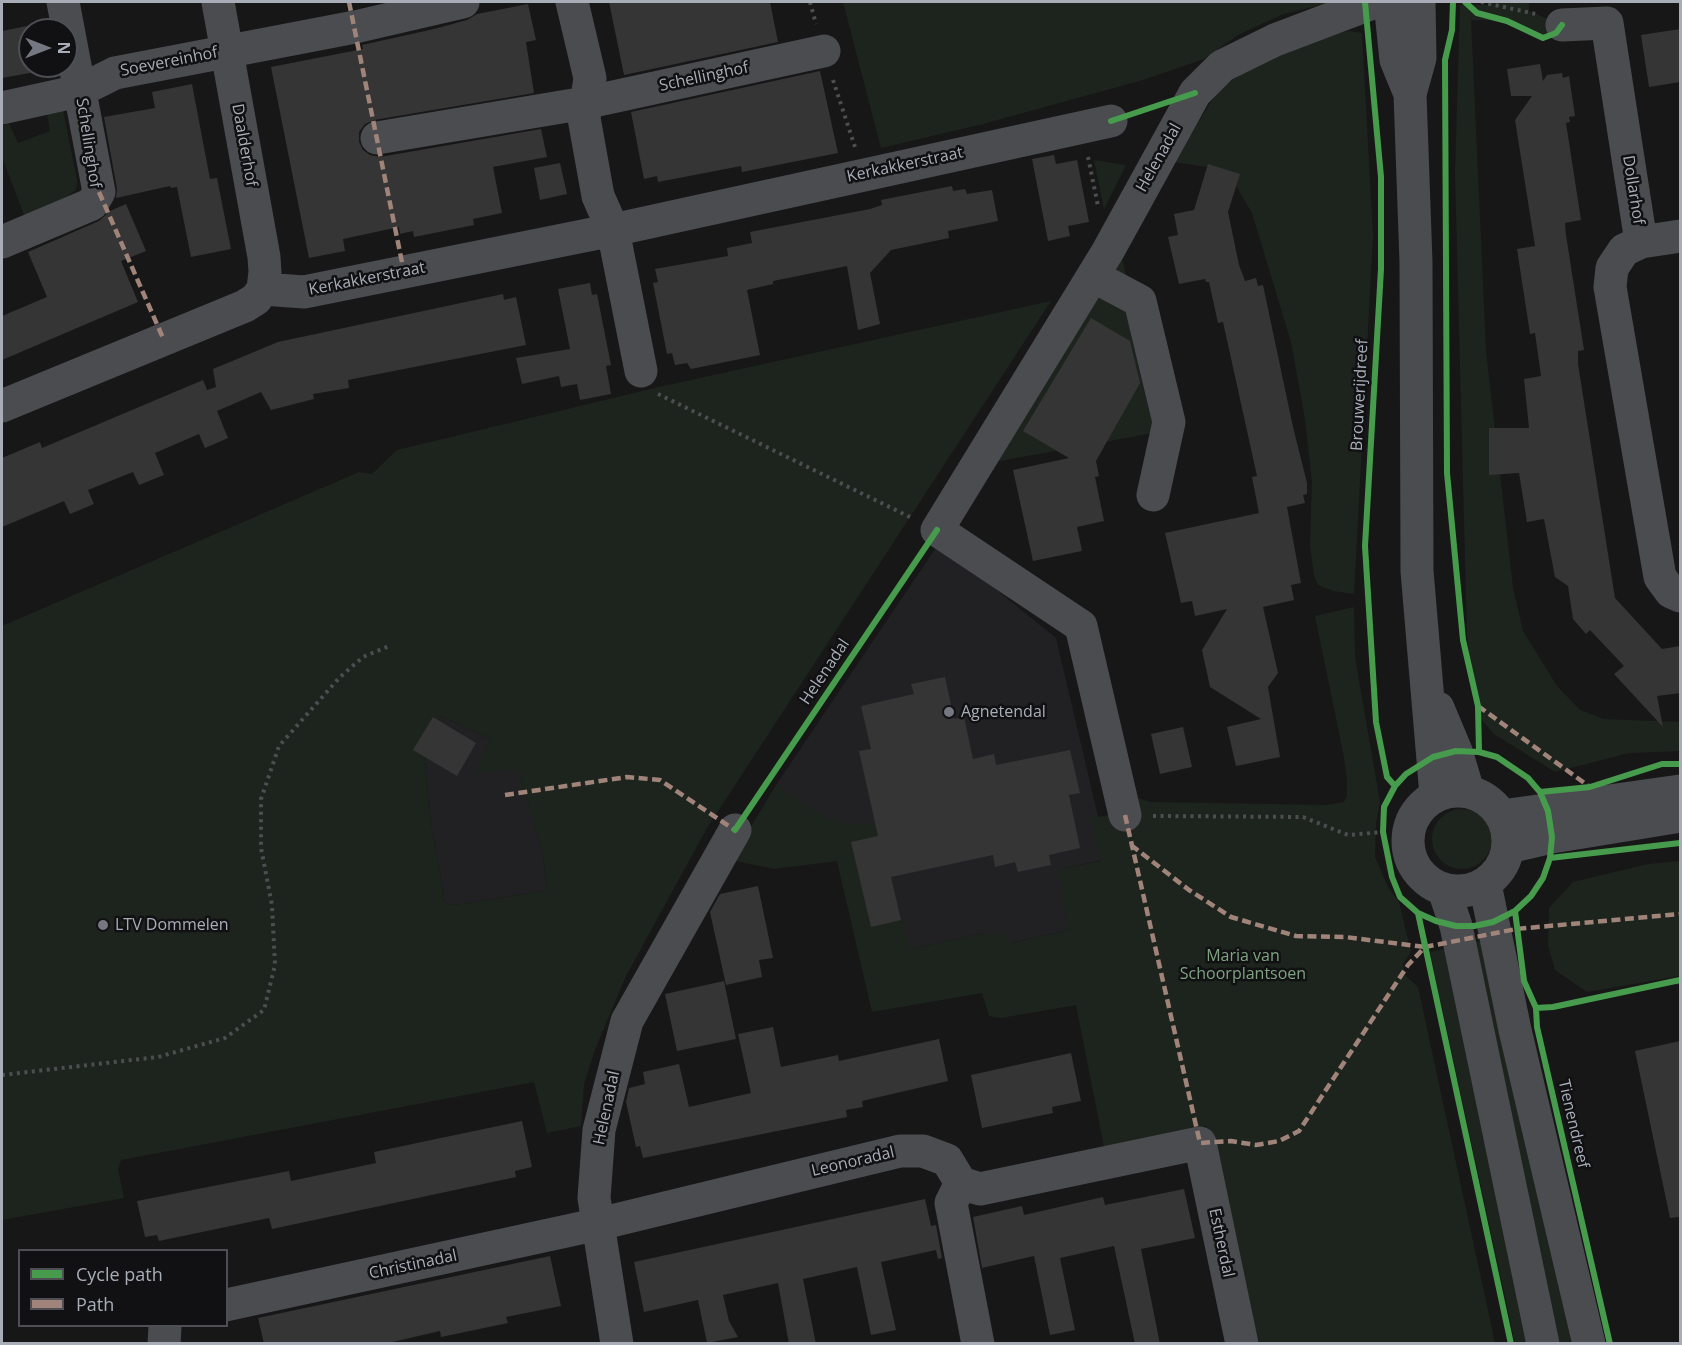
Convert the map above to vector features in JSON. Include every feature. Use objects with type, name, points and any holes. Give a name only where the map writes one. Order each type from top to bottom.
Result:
[{"type":"street","points":[[63,2],[79,91]]},
{"type":"street","name":"Daalderhof","points":[[218,2],[264,257],[263,289]]},
{"type":"street","points":[[227,51],[355,27],[463,2]]},
{"type":"street","points":[[572,2],[590,78],[584,118],[598,196],[613,230],[649,382]]},
{"type":"street","name":"Helenadal","points":[[937,530],[1100,263],[1195,93],[1222,66],[1275,40],[1375,2]]},
{"type":"street","points":[[1390,2],[1396,60],[1410,94]]},
{"type":"street","points":[[1419,2],[1420,58],[1410,94],[1416,262],[1417,571],[1422,642],[1429,690],[1436,795]]},
{"type":"street","name":"Dollarhof","points":[[1562,25],[1607,23],[1641,242],[1624,250],[1612,268],[1610,287],[1660,577],[1671,592],[1680,596]]},
{"type":"street","name":"Soevereinhof","points":[[2,108],[79,91],[115,73],[227,51]]},
{"type":"street","name":"Schellinghof","points":[[377,138],[585,104],[824,51]]},
{"type":"street","name":"Schellinghof","points":[[2,242],[92,204],[99,192],[79,91]]},
{"type":"street","name":"Kerkakkerstraat","points":[[263,289],[304,292],[613,230],[1096,124]]},
{"type":"street","points":[[1641,242],[1680,236]]},
{"type":"street","points":[[1100,263],[1140,301],[1169,422],[1153,495]]},
{"type":"street","points":[[2,406],[245,306],[256,299],[263,289]]},
{"type":"street","points":[[937,530],[1080,626],[1125,815]]},
{"type":"street","points":[[1429,690],[1449,731],[1468,791]]},
{"type":"street","points":[[1452,790],[1468,791],[1493,804],[1505,831],[1504,861],[1485,884],[1472,890],[1444,890],[1430,883],[1418,873],[1407,845],[1414,815],[1424,803],[1436,795],[1452,790]]},
{"type":"street","points":[[1505,831],[1680,791]]},
{"type":"street","points":[[1505,831],[1680,816]]},
{"type":"street","name":"Helenadal","points":[[617,1344],[594,1198],[599,1130],[627,1021],[735,830]]},
{"type":"street","points":[[1485,884],[1513,1019],[1588,1344]]},
{"type":"street","points":[[1444,890],[1456,926],[1543,1344]]},
{"type":"street","name":"Estherdal","points":[[961,1183],[980,1189],[1200,1143],[1242,1344]]},
{"type":"street","name":"Leonoradal","points":[[599,1224],[900,1151],[923,1151],[947,1160],[961,1183]]},
{"type":"street","points":[[961,1183],[951,1203],[978,1344]]},
{"type":"street","name":"Christinadal","points":[[228,1305],[599,1224]]},
{"type":"street","points":[[164,1344],[162,1336],[165,1327]]},
{"type":"path","points":[[810,2],[864,174]]},
{"type":"path","points":[[1481,2],[1529,11],[1562,25]]},
{"type":"path","points":[[1096,124],[1100,263]]},
{"type":"path","points":[[649,382],[937,530]]},
{"type":"path","points":[[2,1076],[158,1057],[225,1038],[264,1010],[275,965],[272,905],[261,848],[261,799],[279,746],[340,677],[363,657],[389,646]]},
{"type":"path","points":[[1125,815],[1303,816],[1348,835],[1383,832]]},
{"type":"path","points":[[1383,824],[1384,842]]},
{"type":"path","points":[[1665,984],[1679,983]]},
{"type":"shaded area","name":"Agnetendal","points":[[939,543],[1056,638],[1108,859],[1060,869],[1068,930],[1011,943],[986,933],[909,949],[871,927],[851,842],[776,785]]},
{"type":"shaded area","points":[[441,716],[491,739],[476,773],[518,768],[543,853],[547,890],[455,905],[445,903],[431,823],[424,752]]},
{"type":"green space","points":[[843,2],[1328,3],[1281,15],[1238,35],[1204,59],[1143,80],[983,124],[881,148]]},
{"type":"green space","points":[[1491,2],[1529,2],[1529,11],[1562,25],[1556,33],[1543,38],[1507,21],[1471,20],[1486,351],[1513,588],[1523,631],[1557,686],[1580,710],[1604,719],[1680,722],[1680,751],[1629,753],[1555,772],[1494,734],[1478,716],[1472,694],[1467,635],[1455,173],[1460,5],[1490,5]]},
{"type":"green space","points":[[1349,31],[1362,33],[1373,235],[1354,594],[1333,591],[1318,585],[1314,575],[1310,546],[1312,482],[1305,419],[1291,342],[1252,213],[1232,179],[1214,168],[1173,162],[1219,89],[1269,55],[1308,39]]},
{"type":"green space","points":[[62,105],[77,180],[76,190],[63,199],[24,215],[2,157],[2,126],[9,123],[18,143],[50,131],[46,108]]},
{"type":"green space","points":[[1094,160],[1126,165],[1104,209]]},
{"type":"green space","points":[[1120,250],[1164,431],[989,463]]},
{"type":"green space","points":[[1051,301],[707,828],[626,976],[596,1047],[584,1084],[581,1126],[547,1133],[534,1082],[121,1160],[118,1169],[124,1198],[2,1220],[2,626],[359,472],[372,474],[397,450],[659,387]],"holes":[[[441,716],[491,739],[475,774],[518,769],[543,853],[547,890],[455,905],[445,903],[431,823],[424,752]]]},
{"type":"green space","name":"Maria van Schoorplantsoen","points":[[1354,607],[1355,657],[1380,802],[1376,823],[1375,857],[1388,887],[1399,902],[1411,952],[1403,964],[1406,976],[1418,987],[1495,1343],[1253,1343],[1206,1126],[1104,1147],[1076,1005],[1001,1018],[989,1016],[982,993],[872,1012],[837,861],[774,869],[731,860],[776,785],[824,817],[848,824],[878,823],[886,840],[871,925],[902,918],[909,949],[986,933],[1002,933],[1012,943],[1068,930],[1059,869],[1101,861],[1091,818],[1115,814],[1132,796],[1150,802],[1327,805],[1344,802],[1347,796],[1347,780],[1344,757],[1315,616]]},
{"type":"green space","points":[[1456,809],[1468,809],[1479,814],[1487,822],[1492,839],[1490,851],[1479,864],[1468,869],[1456,869],[1445,864],[1437,856],[1432,845],[1432,833],[1437,822],[1445,814]]},
{"type":"green space","points":[[1680,861],[1680,976],[1587,992],[1555,970],[1548,945],[1549,908],[1573,882],[1648,864]]},
{"type":"green space","points":[[1489,939],[1579,1343],[1555,1343],[1470,943]]},
{"type":"green space","points":[[1453,947],[1538,1343],[1515,1343],[1430,952]]},
{"type":"building","points":[[609,2],[770,2],[778,42],[624,75]]},
{"type":"building","points":[[528,4],[536,40],[526,42],[534,93],[374,120],[365,124],[359,132],[359,142],[363,150],[370,155],[380,157],[541,129],[547,157],[493,167],[502,213],[473,219],[474,225],[414,237],[413,231],[400,234],[399,227],[343,239],[345,251],[309,258],[271,67],[363,49],[362,45],[434,29],[467,20],[477,14]]},
{"type":"building","points":[[18,28],[18,75],[2,78],[2,31]]},
{"type":"building","points":[[1680,29],[1680,82],[1649,87],[1641,35]]},
{"type":"building","points":[[1540,64],[1543,81],[1547,75],[1562,73],[1563,78],[1569,76],[1575,116],[1569,117],[1570,122],[1566,123],[1581,220],[1565,223],[1584,350],[1578,351],[1578,364],[1615,598],[1662,649],[1680,646],[1680,693],[1657,696],[1663,727],[1614,674],[1624,666],[1590,630],[1586,634],[1573,619],[1568,586],[1555,577],[1544,519],[1527,522],[1519,473],[1489,475],[1489,428],[1529,428],[1524,379],[1541,376],[1535,333],[1530,334],[1517,249],[1535,246],[1515,120],[1532,96],[1511,96],[1507,69]]},
{"type":"building","points":[[820,71],[838,153],[742,172],[741,166],[658,182],[657,176],[644,179],[631,112]]},
{"type":"building","points":[[192,84],[210,179],[217,178],[231,249],[191,257],[177,187],[171,188],[170,186],[116,198],[117,189],[104,117],[155,108],[152,92]]},
{"type":"building","points":[[1054,155],[1056,164],[1077,160],[1089,222],[1068,226],[1070,236],[1048,241],[1032,159]]},
{"type":"building","points":[[560,163],[567,194],[540,200],[534,168]]},
{"type":"building","points":[[1208,164],[1240,174],[1228,212],[1239,265],[1245,281],[1256,278],[1258,286],[1263,285],[1307,483],[1307,494],[1303,495],[1305,503],[1287,507],[1301,583],[1291,585],[1294,600],[1263,607],[1278,673],[1268,687],[1280,757],[1236,766],[1227,727],[1261,719],[1210,687],[1202,650],[1227,609],[1195,616],[1192,601],[1181,603],[1165,533],[1259,513],[1252,477],[1257,476],[1223,322],[1218,323],[1209,282],[1205,279],[1179,284],[1168,237],[1178,235],[1174,214],[1194,210]]},
{"type":"building","points":[[952,186],[953,191],[965,189],[967,194],[992,190],[998,221],[948,231],[949,238],[891,250],[870,273],[880,324],[858,330],[847,266],[773,281],[773,284],[747,290],[760,355],[691,369],[687,363],[675,365],[672,353],[667,354],[653,283],[658,282],[655,269],[728,256],[727,248],[752,243],[750,232],[870,209],[882,205],[881,200]]},
{"type":"building","points":[[126,204],[146,251],[121,261],[138,302],[2,360],[2,316],[47,297],[28,252],[99,221],[110,211]]},
{"type":"building","points":[[590,283],[592,295],[597,294],[611,365],[606,366],[611,394],[580,400],[577,384],[561,387],[559,376],[522,384],[516,358],[570,349],[558,289]]},
{"type":"building","points":[[503,294],[504,300],[516,297],[526,345],[348,380],[349,388],[313,394],[314,399],[271,410],[261,392],[217,411],[228,438],[205,448],[199,434],[155,453],[164,475],[139,485],[133,472],[88,490],[94,504],[70,514],[64,501],[2,527],[2,458],[40,442],[42,448],[203,380],[207,390],[216,387],[213,369],[278,342]]},
{"type":"building","points":[[1091,318],[1130,341],[1140,383],[1096,461],[1099,476],[1095,477],[1104,521],[1077,527],[1082,551],[1033,561],[1013,470],[1069,458],[1023,431]]},
{"type":"building","points":[[945,677],[954,719],[964,717],[973,759],[994,754],[996,765],[1070,750],[1080,793],[1069,795],[1080,848],[1049,855],[1051,865],[1018,872],[1015,862],[995,867],[993,855],[891,877],[901,920],[871,927],[851,842],[878,836],[859,751],[871,749],[861,706],[914,694],[911,684]]},
{"type":"building","points":[[433,717],[476,743],[457,776],[413,750]]},
{"type":"building","points":[[1183,727],[1192,767],[1160,774],[1151,734]]},
{"type":"building","points":[[758,886],[773,958],[759,960],[762,977],[726,985],[710,912],[720,894]]},
{"type":"building","points":[[724,981],[736,1039],[677,1051],[665,994]]},
{"type":"building","points":[[773,1027],[781,1067],[838,1055],[839,1061],[939,1039],[948,1081],[862,1101],[863,1107],[846,1110],[847,1117],[643,1158],[640,1146],[636,1147],[626,1102],[629,1088],[645,1084],[643,1072],[679,1064],[689,1107],[751,1093],[738,1034]]},
{"type":"building","points":[[1680,1041],[1680,1217],[1670,1218],[1635,1051]]},
{"type":"building","points":[[1071,1053],[1081,1101],[1052,1107],[1053,1113],[982,1128],[971,1075]]},
{"type":"building","points":[[522,1121],[532,1167],[515,1171],[516,1177],[272,1229],[269,1218],[159,1241],[157,1235],[145,1237],[137,1201],[289,1171],[291,1181],[376,1163],[374,1152]]},
{"type":"building","points":[[1184,1189],[1195,1238],[1141,1249],[1160,1344],[1135,1344],[1114,1246],[1060,1258],[1075,1330],[1050,1335],[1034,1256],[982,1268],[973,1217],[1022,1206],[1024,1215],[1103,1197],[1105,1205]]},
{"type":"building","points":[[925,1199],[931,1226],[936,1225],[942,1258],[938,1259],[936,1250],[881,1262],[896,1330],[871,1335],[857,1267],[803,1279],[816,1344],[789,1344],[778,1283],[723,1295],[729,1321],[738,1337],[707,1343],[698,1300],[644,1312],[634,1262]]},
{"type":"building","points":[[550,1256],[561,1306],[506,1317],[508,1323],[441,1337],[440,1331],[384,1344],[264,1344],[258,1318]]},
{"type":"marked path","points":[[349,2],[404,272]]},
{"type":"marked path","points":[[99,192],[163,338]]},
{"type":"marked path","points":[[1478,706],[1590,787]]},
{"type":"marked path","points":[[505,795],[627,777],[660,780],[735,830]]},
{"type":"marked path","points":[[1125,815],[1200,1143],[1231,1141],[1256,1145],[1279,1141],[1299,1131],[1408,965],[1425,947],[1516,929],[1680,914]]},
{"type":"marked path","points":[[1131,845],[1189,890],[1231,917],[1296,936],[1345,937],[1425,947]]},
{"type":"cycle path","name":"Brouwerijdreef","points":[[1365,2],[1381,177],[1381,269],[1365,546],[1376,722],[1387,777],[1395,786]]},
{"type":"cycle path","points":[[1453,2],[1452,30],[1445,60],[1447,473],[1463,640],[1478,706],[1479,752]]},
{"type":"cycle path","points":[[1465,2],[1477,13],[1507,21],[1543,38],[1556,33],[1562,25]]},
{"type":"cycle path","points":[[1111,121],[1195,93]]},
{"type":"cycle path","points":[[735,830],[937,530]]},
{"type":"cycle path","points":[[1456,751],[1479,752],[1497,757],[1528,778],[1540,792],[1548,811],[1552,837],[1550,858],[1543,878],[1531,896],[1515,911],[1493,922],[1474,926],[1456,926],[1436,921],[1418,913],[1400,897],[1392,877],[1383,832],[1384,807],[1395,786],[1406,774],[1433,757],[1456,751]]},
{"type":"cycle path","points":[[1540,792],[1590,787],[1662,764],[1680,764]]},
{"type":"cycle path","points":[[1550,858],[1680,843]]},
{"type":"cycle path","name":"Tienendreef","points":[[1515,911],[1524,981],[1536,1008],[1537,1027],[1610,1344]]},
{"type":"cycle path","points":[[1418,913],[1511,1344]]},
{"type":"cycle path","points":[[1536,1008],[1553,1007],[1680,980]]},
{"type":"place","name":"Agnetendal","points":[[949,712]]},
{"type":"place","name":"LTV Dommelen","points":[[103,925]]}]
